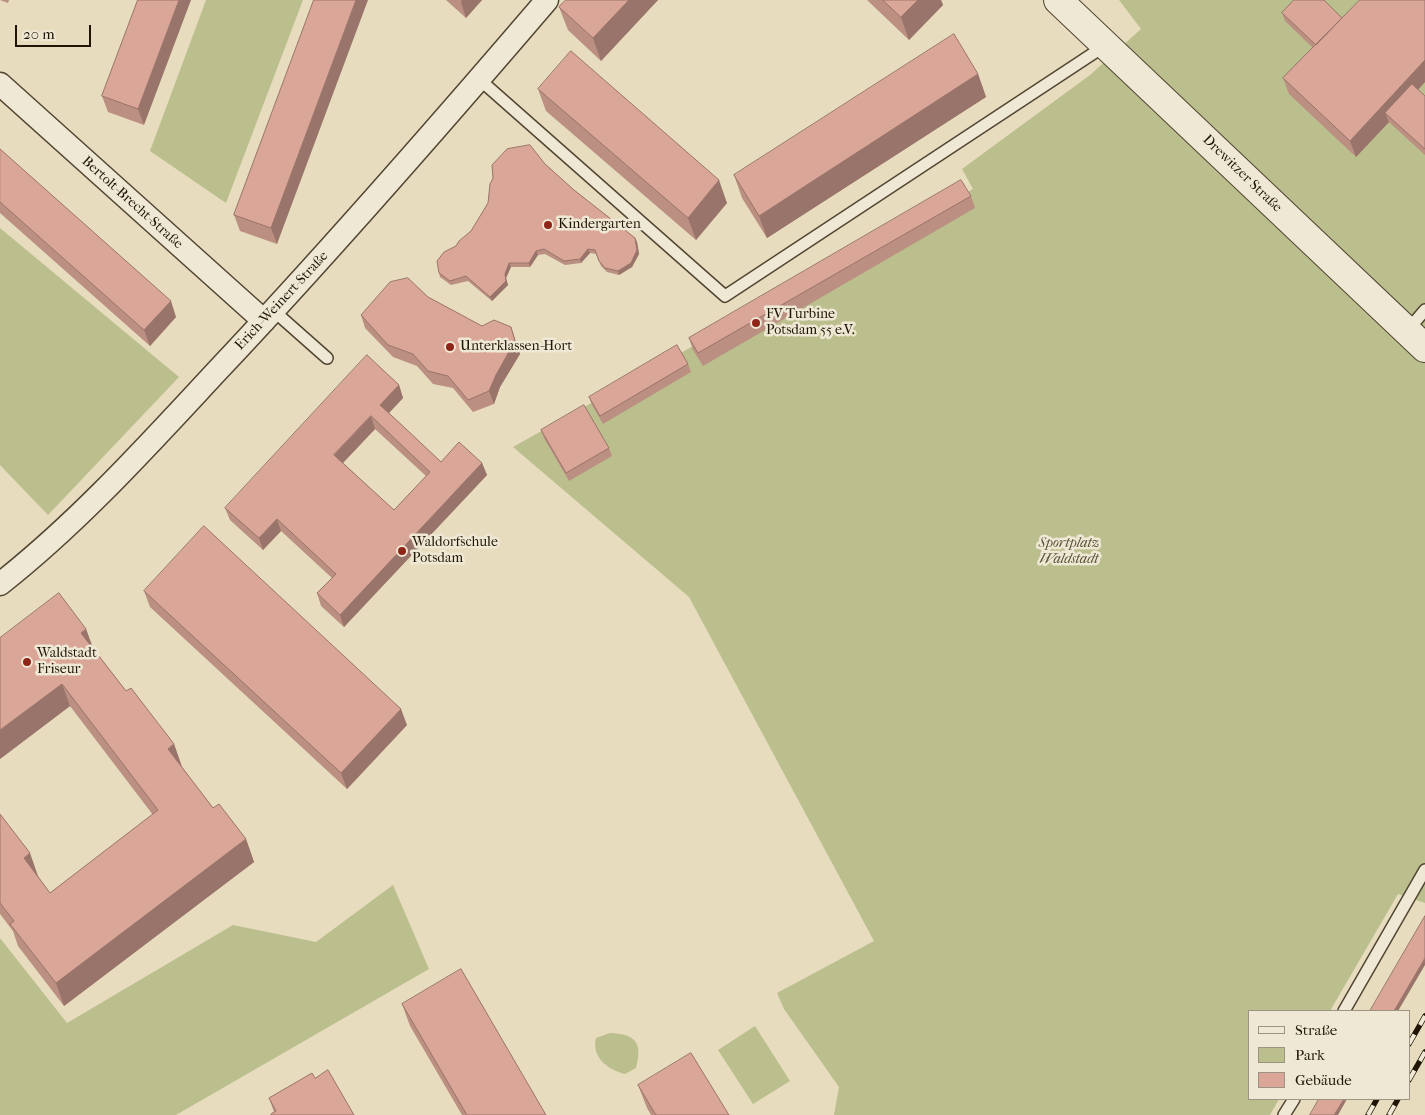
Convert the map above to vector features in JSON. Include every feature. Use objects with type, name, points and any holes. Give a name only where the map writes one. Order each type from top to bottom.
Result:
[{"type":"street","name":"Erich-Weinert-Straße","points":[[0,584],[39,553],[137,457],[269,316],[547,0]]},
{"type":"street","name":"Drewitzer Straße","points":[[1058,0],[1416,340]]},
{"type":"street","name":"Bertolt-Brecht-Straße","points":[[0,84],[269,316]]},
{"type":"lane","points":[[479,79],[725,296],[1106,45]]},
{"type":"lane","points":[[1416,340],[1425,310]]},
{"type":"lane","points":[[269,316],[327,358]]},
{"type":"lane","points":[[1345,1010],[1425,870]]},
{"type":"lane","points":[[1284,1115],[1293,1100]]},
{"type":"green space","points":[[206,0],[303,0],[226,203],[150,151]]},
{"type":"green space","name":"Sportplatz Waldstadt","points":[[1119,0],[1425,0],[1425,903],[1398,894],[1331,1010],[1248,1010],[1248,1100],[1278,1100],[1270,1115],[834,1115],[839,1087],[784,1009],[777,993],[874,941],[689,597],[513,447],[973,189],[962,169],[1090,75],[1141,29]]},
{"type":"green space","points":[[0,228],[179,377],[48,515],[0,465]]},
{"type":"green space","points":[[393,885],[429,969],[176,1115],[0,1115],[0,938],[67,1023],[233,925],[316,942]]},
{"type":"green space","points":[[755,1026],[790,1081],[753,1104],[718,1050]]},
{"type":"green space","points":[[610,1033],[626,1035],[635,1041],[637,1046],[638,1059],[636,1068],[625,1074],[607,1066],[598,1057],[595,1045],[596,1038]]},
{"type":"building","points":[[138,0],[179,0],[138,109],[102,96]]},
{"type":"building","points":[[314,0],[356,0],[271,228],[234,215]]},
{"type":"building","points":[[566,0],[629,0],[593,38],[559,7]]},
{"type":"building","points":[[883,0],[918,0],[901,17]]},
{"type":"building","points":[[1294,0],[1324,0],[1342,18],[1316,45],[1282,13]]},
{"type":"building","points":[[1360,0],[1425,0],[1425,60],[1350,141],[1283,78]]},
{"type":"building","points":[[954,34],[978,74],[759,216],[734,175]]},
{"type":"building","points":[[571,51],[719,180],[688,218],[538,89]]},
{"type":"building","points":[[1412,84],[1425,96],[1425,149],[1385,113]]},
{"type":"building","name":"Kindergarten","points":[[530,145],[545,164],[574,190],[635,238],[637,250],[631,263],[618,271],[605,268],[599,261],[595,250],[588,249],[580,259],[564,261],[544,249],[536,251],[529,263],[509,263],[505,274],[506,281],[490,297],[466,276],[450,281],[439,273],[437,261],[444,252],[456,246],[471,231],[488,203],[490,184],[493,178],[492,165],[507,149]]},
{"type":"building","points":[[0,149],[171,301],[144,330],[0,202]]},
{"type":"building","points":[[961,180],[971,196],[698,353],[689,338]]},
{"type":"building","name":"Unterklassen-Hort","points":[[408,278],[428,297],[482,326],[494,320],[511,327],[515,341],[489,391],[468,400],[448,376],[428,371],[413,354],[388,345],[361,315],[390,282]]},
{"type":"building","points":[[677,345],[688,364],[600,416],[589,397]]},
{"type":"building","name":"Waldorfschule Potsdam","points":[[367,355],[399,385],[380,405],[441,462],[459,442],[482,463],[340,615],[317,593],[336,574],[277,519],[259,538],[225,508]],"holes":[[[371,416],[430,472],[394,510],[334,455]]]},
{"type":"building","points":[[584,405],[609,448],[566,473],[541,430]]},
{"type":"building","points":[[204,526],[401,709],[341,773],[144,591]]},
{"type":"building","points":[[59,593],[86,629],[81,633],[126,691],[131,688],[174,744],[168,749],[213,808],[219,804],[246,839],[56,983],[10,924],[14,921],[0,903],[0,814],[30,853],[24,858],[50,893],[158,810],[62,684],[0,730],[0,638]]},
{"type":"building","points":[[1425,916],[1425,958],[1395,1010],[1371,1010]]},
{"type":"building","points":[[461,969],[546,1115],[467,1115],[402,1004]]},
{"type":"building","points":[[691,1053],[729,1115],[656,1115],[638,1085]]},
{"type":"building","points":[[328,1070],[354,1115],[271,1115],[276,1111],[269,1098],[312,1073],[315,1078]]},
{"type":"building","points":[[1318,1100],[1343,1100],[1334,1115],[1310,1115]]},
{"type":"railway","points":[[1410,1042],[1425,1016]]},
{"type":"railway","points":[[1410,1078],[1425,1052]]},
{"type":"railway","points":[[1368,1115],[1376,1100]]},
{"type":"railway","points":[[1389,1115],[1397,1100]]},
{"type":"place","name":"Kindergarten","points":[[548,225]]},
{"type":"place","name":"FV Turbine Potsdam 55 e.V.","points":[[756,323]]},
{"type":"place","name":"Unterklassen-Hort","points":[[450,347]]},
{"type":"place","name":"Waldorfschule Potsdam","points":[[402,551]]},
{"type":"place","name":"Waldstadt Friseur","points":[[27,662]]}]
